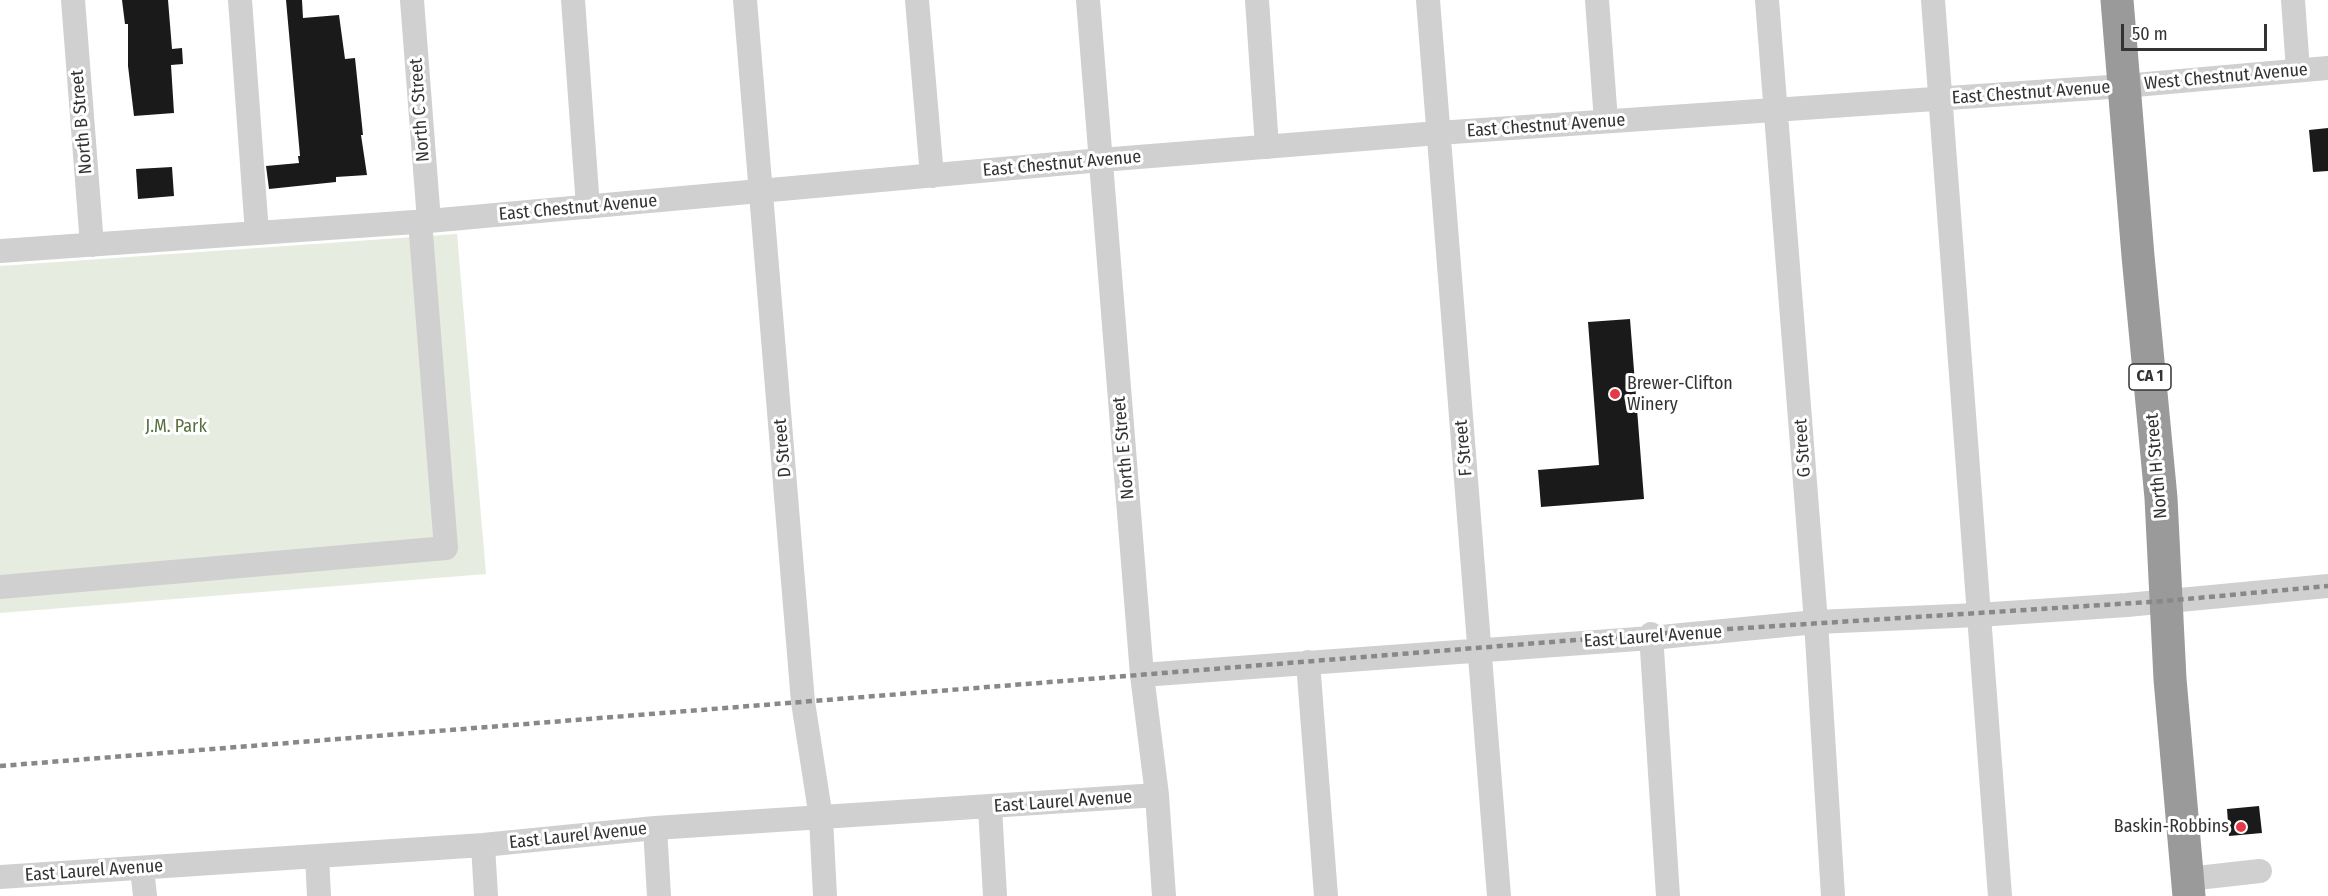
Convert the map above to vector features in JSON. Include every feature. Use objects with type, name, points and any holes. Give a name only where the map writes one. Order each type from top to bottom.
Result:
[{"type":"highway","name":"North H Street","points":[[2117,0],[2161,498],[2165,601],[2188,887]]},
{"type":"street","name":"North B Street","points":[[72,0],[92,244]]},
{"type":"street","points":[[240,0],[257,233]]},
{"type":"street","name":"North C Street","points":[[0,587],[446,548],[412,0]]},
{"type":"street","points":[[573,0],[588,207]]},
{"type":"street","name":"D Street","points":[[745,0],[803,702],[821,818],[825,896]]},
{"type":"street","points":[[917,0],[932,176]]},
{"type":"street","name":"North E Street","points":[[1088,0],[1142,675],[1157,795],[1164,896]]},
{"type":"street","points":[[1257,0],[1267,147]]},
{"type":"street","name":"F Street","points":[[1428,0],[1499,896]]},
{"type":"street","points":[[1597,0],[1606,122]]},
{"type":"street","name":"G Street","points":[[1767,0],[1816,622],[1833,896]]},
{"type":"street","points":[[1934,0],[2000,896]]},
{"type":"street","points":[[2293,0],[2298,70]]},
{"type":"street","name":"West Chestnut Avenue","points":[[2124,86],[2328,68]]},
{"type":"street","name":"East Chestnut Avenue","points":[[0,251],[424,221],[1101,160],[1438,133],[2124,86]]},
{"type":"street","name":"East Laurel Avenue","points":[[1142,675],[1816,622],[1978,615],[2165,601],[2328,586]]},
{"type":"street","points":[[1651,636],[1668,896]]},
{"type":"street","points":[[1308,662],[1326,896]]},
{"type":"street","name":"East Laurel Avenue","points":[[0,877],[483,845],[655,828],[1157,795]]},
{"type":"street","points":[[990,807],[996,896]]},
{"type":"street","points":[[655,828],[659,896]]},
{"type":"street","points":[[483,845],[486,896]]},
{"type":"street","points":[[317,856],[319,896]]},
{"type":"street","points":[[142,868],[145,896]]},
{"type":"street","points":[[2188,887],[2260,871]]},
{"type":"green space","name":"J.M. Park","points":[[457,234],[486,574],[0,613],[0,266]]},
{"type":"building","points":[[122,0],[168,0],[172,49],[182,48],[183,64],[171,65],[174,113],[134,116],[128,66],[128,24],[125,24]]},
{"type":"building","points":[[286,0],[302,0],[303,18],[339,15],[345,59],[355,58],[363,135],[361,135],[367,175],[336,177],[336,182],[269,189],[266,166],[299,163],[298,156],[300,156]]},
{"type":"building","points":[[2328,128],[2328,171],[2313,172],[2309,130]]},
{"type":"building","points":[[172,167],[174,196],[138,199],[136,169]]},
{"type":"building","name":"Brewer-Clifton Winery","points":[[1630,319],[1644,499],[1541,507],[1538,470],[1599,465],[1588,322]]},
{"type":"building","points":[[2259,806],[2262,833],[2229,836],[2227,809]]},
{"type":"railway","points":[[0,766],[1651,634],[2165,601],[2328,586]]},
{"type":"place","name":"Brewer-Clifton Winery","points":[[1615,394]]},
{"type":"place","name":"Baskin-Robbins","points":[[2241,827]]}]
